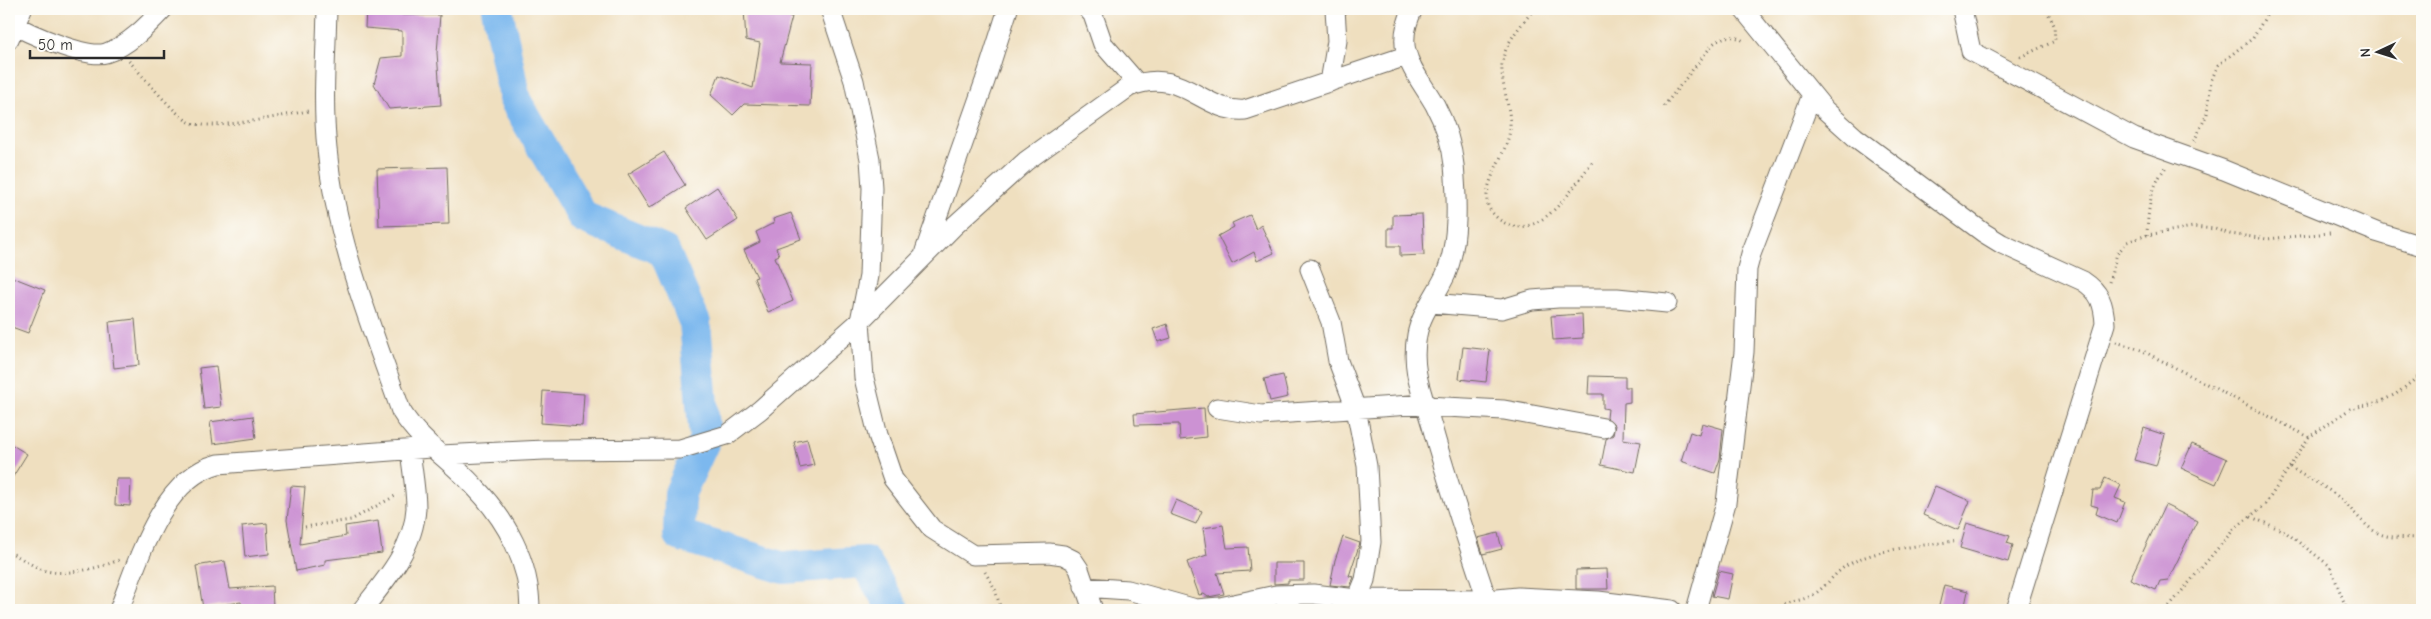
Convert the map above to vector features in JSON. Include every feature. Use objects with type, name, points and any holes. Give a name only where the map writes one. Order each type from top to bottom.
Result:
[{"type":"street","points":[[14,24],[49,41],[75,50],[99,54],[114,49],[138,32],[164,9]]},
{"type":"street","points":[[327,9],[324,109],[333,191],[356,286],[401,411],[412,429],[473,484],[511,536],[520,553],[526,576],[530,610]]},
{"type":"street","points":[[830,9],[854,81],[868,143],[872,173],[869,276],[860,321],[864,378],[878,434],[894,479],[932,529],[973,555],[1048,553],[1063,555],[1073,560],[1079,569],[1093,610]]},
{"type":"street","points":[[923,256],[985,81],[1008,9]]},
{"type":"street","points":[[1088,9],[1093,16],[1103,44],[1137,83]]},
{"type":"street","points":[[1330,82],[1337,40],[1335,9]]},
{"type":"street","points":[[1413,9],[1406,23],[1403,40],[1406,56],[1442,119],[1450,139],[1454,165],[1455,212],[1451,257],[1417,334],[1416,377],[1486,605]]},
{"type":"street","points":[[1743,9],[1778,49],[1812,95],[1855,137],[1984,234],[2083,280],[2101,298],[2105,324],[2016,610]]},
{"type":"street","points":[[1962,9],[1972,51],[2134,138],[2224,170],[2376,232],[2422,246]]},
{"type":"street","points":[[119,610],[141,554],[171,495],[197,472],[210,466],[410,450],[436,452],[680,449],[726,435],[760,410],[860,321],[923,256],[1026,161],[1114,97],[1137,83],[1164,80],[1236,111],[1264,106],[1406,56]]},
{"type":"street","points":[[1696,610],[1726,503],[1739,407],[1749,261],[1812,95]]},
{"type":"street","points":[[1310,269],[1331,322],[1338,360],[1356,408],[1367,466],[1371,542],[1365,580],[1355,604]]},
{"type":"street","points":[[1430,303],[1502,309],[1532,300],[1558,298],[1616,298],[1667,303]]},
{"type":"street","points":[[1217,408],[1261,415],[1426,405],[1504,410],[1604,428]]},
{"type":"street","points":[[362,610],[397,564],[408,539],[416,511],[410,450]]},
{"type":"street","points":[[1084,587],[1128,590],[1196,609],[1220,607],[1276,595],[1313,594],[1355,604],[1486,605],[1518,597],[1598,601],[1672,610]]},
{"type":"path","points":[[1534,9],[1512,39],[1503,57],[1502,72],[1509,108],[1510,130],[1494,174],[1487,199],[1488,204],[1492,212],[1505,223],[1521,228],[1530,227],[1544,218],[1563,200],[1592,162]]},
{"type":"path","points":[[2004,69],[2024,54],[2055,41],[2056,31],[2046,9]]},
{"type":"path","points":[[2147,235],[2149,205],[2157,178],[2176,154],[2197,139],[2207,114],[2211,81],[2218,65],[2253,38],[2270,9]]},
{"type":"path","points":[[1664,106],[1719,39],[1734,36],[1748,44]]},
{"type":"path","points":[[114,49],[120,52],[182,116],[193,124],[218,125],[324,109]]},
{"type":"path","points":[[2101,298],[2111,279],[2117,254],[2127,242],[2147,235],[2193,227],[2215,229],[2230,234],[2266,239],[2331,233]]},
{"type":"path","points":[[2101,337],[2141,350],[2309,437]]},
{"type":"path","points":[[2166,610],[2234,529],[2265,505],[2309,437],[2350,409],[2382,401],[2396,394],[2422,374]]},
{"type":"path","points":[[2290,467],[2330,491],[2354,509],[2369,528],[2382,535],[2397,538],[2422,538]]},
{"type":"path","points":[[305,527],[351,520],[383,504],[413,482]]},
{"type":"path","points":[[2251,517],[2284,530],[2330,566],[2348,610]]},
{"type":"path","points":[[1776,610],[1795,599],[1811,596],[1844,568],[1863,558],[1954,540]]},
{"type":"path","points":[[9,552],[26,559],[42,570],[56,572],[107,565],[141,554]]},
{"type":"path","points":[[973,555],[996,589],[1001,610]]},
{"type":"building","points":[[366,9],[402,9],[402,15],[440,15],[437,53],[441,105],[389,109],[374,84],[381,58],[402,56],[402,31],[365,28]]},
{"type":"building","points":[[744,9],[761,9],[792,17],[780,62],[812,63],[810,106],[744,104],[733,115],[711,95],[719,75],[753,88],[760,43],[746,40]]},
{"type":"building","points":[[664,152],[685,185],[649,208],[628,174]]},
{"type":"building","points":[[447,167],[449,224],[379,226],[377,169]]},
{"type":"building","points":[[717,187],[738,220],[707,240],[686,208]]},
{"type":"building","points":[[791,213],[801,239],[776,248],[779,255],[775,257],[793,301],[768,312],[754,278],[757,277],[744,250],[760,242],[756,232],[774,223],[773,219]]},
{"type":"building","points":[[1422,214],[1424,255],[1400,256],[1400,246],[1388,246],[1388,228],[1393,228],[1393,215]]},
{"type":"building","points":[[1250,215],[1256,229],[1261,225],[1274,253],[1257,261],[1254,252],[1232,264],[1218,236],[1234,227],[1232,223]]},
{"type":"building","points":[[12,277],[45,290],[28,333],[9,326],[9,286]]},
{"type":"building","points":[[1582,314],[1583,338],[1553,340],[1551,316]]},
{"type":"building","points":[[135,319],[139,365],[114,368],[109,322]]},
{"type":"building","points":[[1167,324],[1171,338],[1158,342],[1153,329]]},
{"type":"building","points":[[1463,347],[1490,350],[1486,382],[1459,379]]},
{"type":"building","points":[[216,366],[221,407],[204,409],[199,368]]},
{"type":"building","points":[[1283,375],[1288,397],[1270,401],[1264,379]]},
{"type":"building","points":[[1589,376],[1625,377],[1625,387],[1630,387],[1630,402],[1624,403],[1623,439],[1641,442],[1635,472],[1601,465],[1606,439],[1613,435],[1615,425],[1607,418],[1608,409],[1603,408],[1603,394],[1588,394]]},
{"type":"building","points":[[543,391],[584,394],[582,426],[541,423]]},
{"type":"building","points":[[1204,408],[1206,437],[1180,440],[1179,424],[1135,425],[1134,414]]},
{"type":"building","points":[[253,416],[256,438],[213,444],[210,422]]},
{"type":"building","points":[[1702,423],[1723,429],[1720,459],[1715,473],[1681,461],[1690,432],[1699,435]]},
{"type":"building","points":[[2144,428],[2165,435],[2156,466],[2134,460]]},
{"type":"building","points":[[807,439],[814,465],[800,468],[794,442]]},
{"type":"building","points":[[9,443],[27,454],[9,483]]},
{"type":"building","points":[[2192,444],[2227,459],[2216,484],[2181,468]]},
{"type":"building","points":[[2105,478],[2121,485],[2115,498],[2125,502],[2117,523],[2096,514],[2098,507],[2091,505],[2093,490],[2100,490]]},
{"type":"building","points":[[116,479],[131,479],[130,506],[115,505]]},
{"type":"building","points":[[291,486],[305,487],[300,544],[346,536],[345,526],[378,521],[382,553],[325,560],[325,565],[296,571],[287,520]]},
{"type":"building","points":[[1935,486],[1970,501],[1958,530],[1923,515]]},
{"type":"building","points":[[1176,500],[1202,511],[1196,524],[1170,514]]},
{"type":"building","points":[[2165,505],[2197,521],[2168,580],[2160,581],[2156,590],[2130,579]]},
{"type":"building","points":[[267,523],[269,554],[245,557],[242,526]]},
{"type":"building","points":[[1967,523],[2010,536],[2007,543],[2013,545],[2008,562],[1960,548]]},
{"type":"building","points":[[1223,525],[1227,548],[1248,547],[1250,571],[1217,573],[1224,594],[1208,597],[1204,594],[1199,595],[1187,562],[1207,555],[1203,528]]},
{"type":"building","points":[[1498,533],[1502,549],[1483,554],[1478,538]]},
{"type":"building","points":[[1343,537],[1360,543],[1349,576],[1354,577],[1350,587],[1330,585],[1335,560]]},
{"type":"building","points":[[225,561],[230,589],[272,586],[273,607],[242,609],[241,602],[203,608],[196,566]]},
{"type":"building","points":[[1274,563],[1304,563],[1304,580],[1288,580],[1288,583],[1274,584]]},
{"type":"building","points":[[1607,569],[1608,589],[1576,589],[1576,570]]},
{"type":"building","points":[[1719,571],[1733,574],[1728,599],[1712,596]]},
{"type":"building","points":[[1944,585],[1968,591],[1964,610],[1938,610]]},
{"type":"waterway","points":[[497,9],[515,100],[583,217],[664,251],[695,323],[705,439],[680,493],[679,535],[784,568],[865,562],[894,610]]}]
